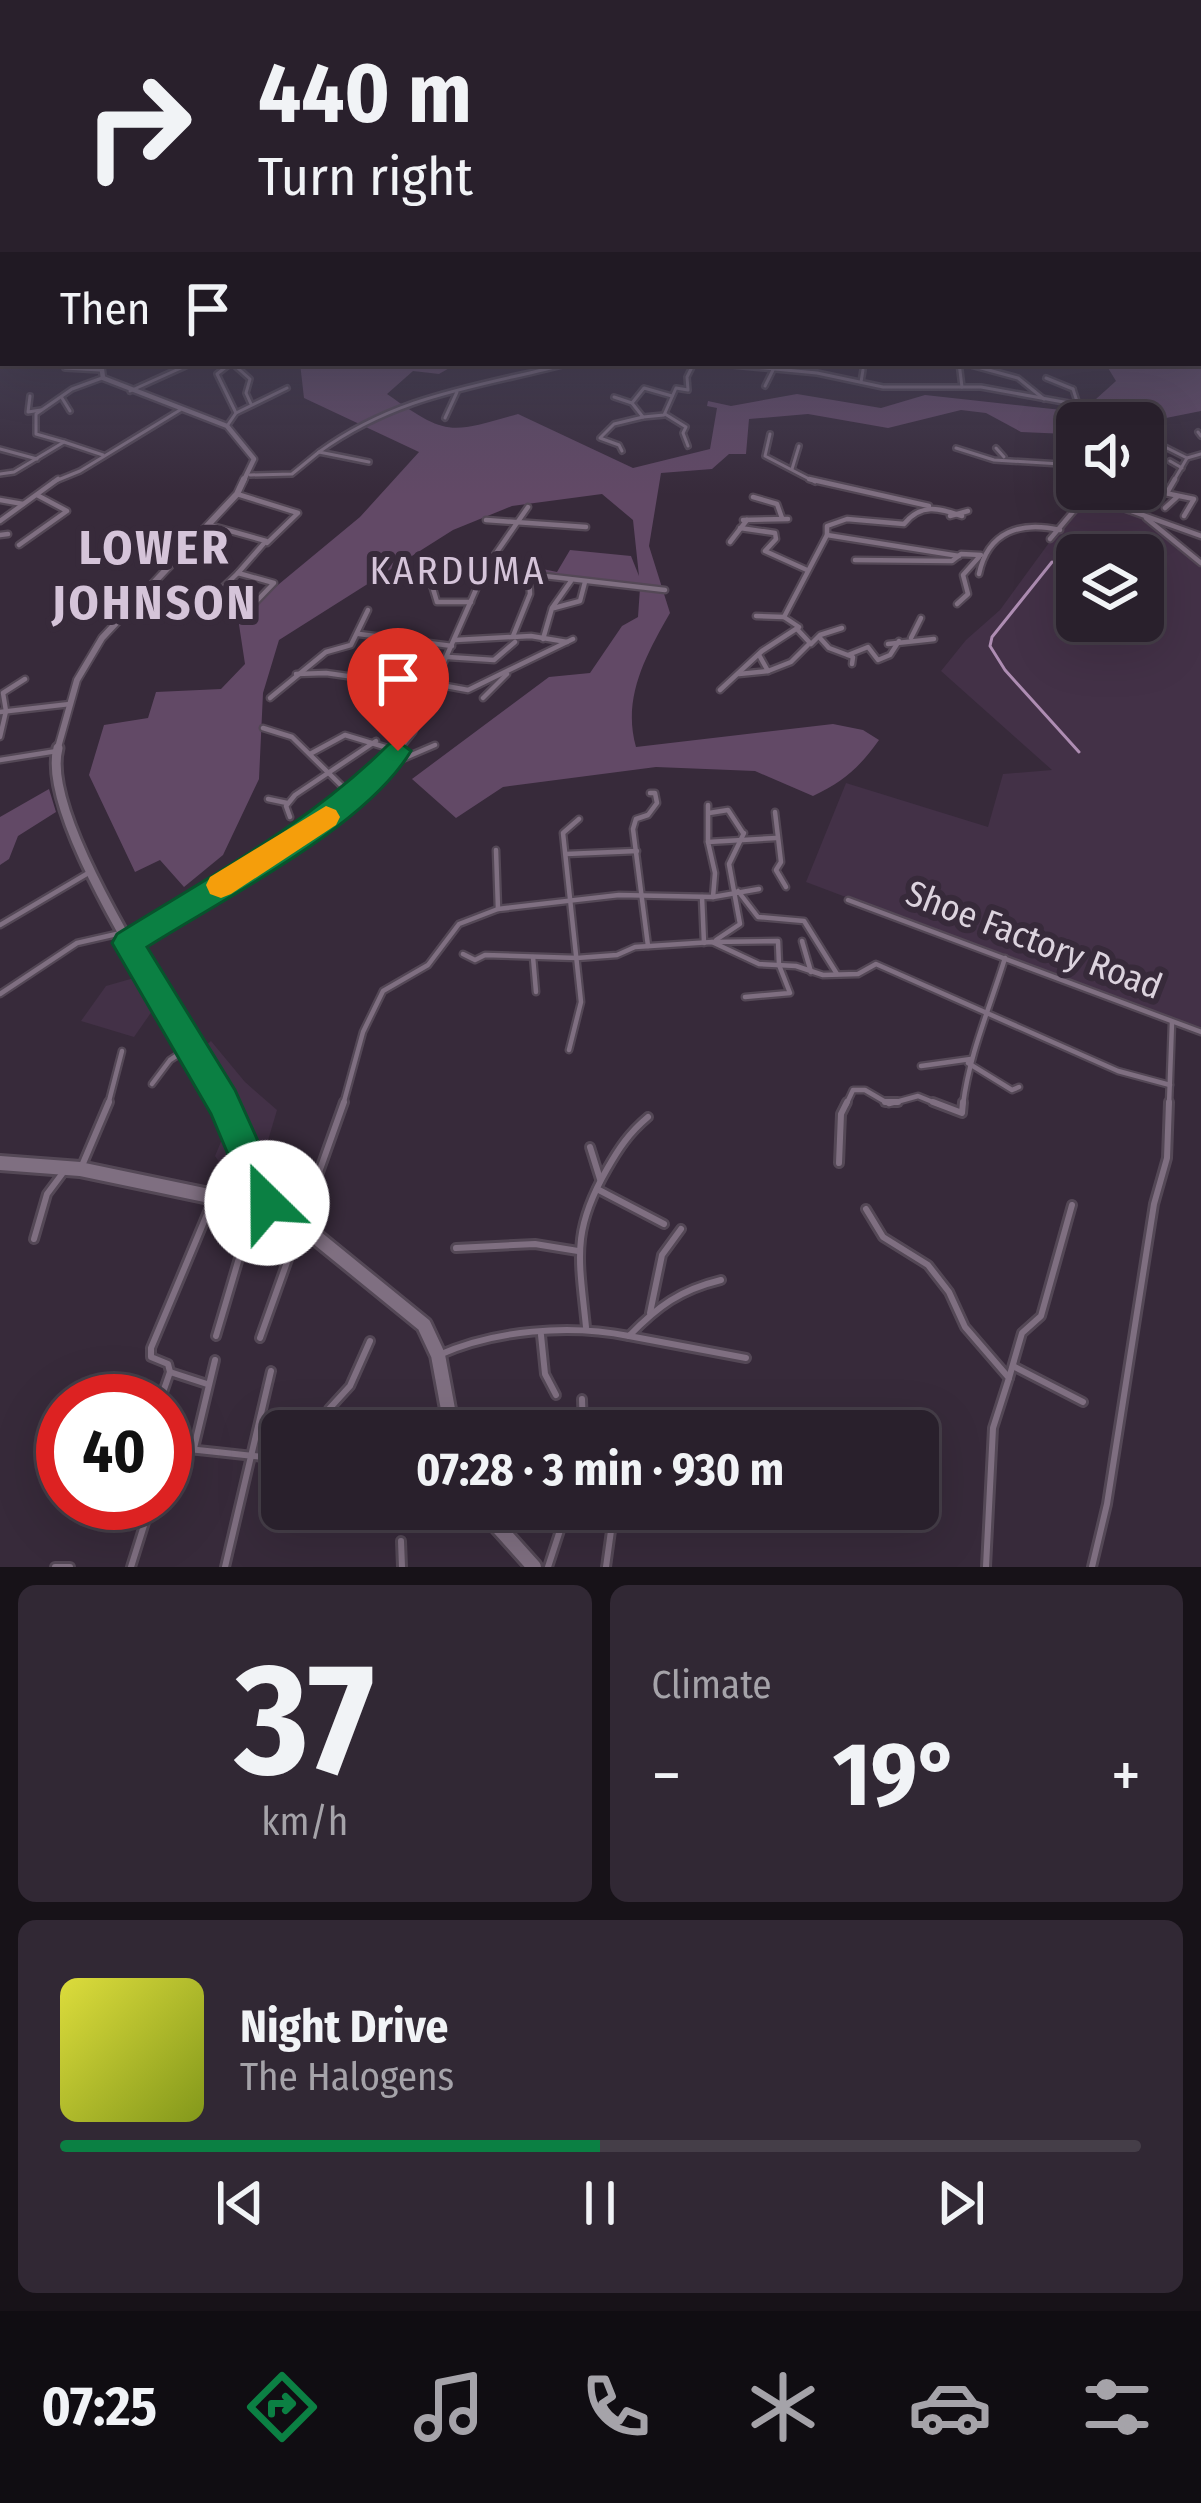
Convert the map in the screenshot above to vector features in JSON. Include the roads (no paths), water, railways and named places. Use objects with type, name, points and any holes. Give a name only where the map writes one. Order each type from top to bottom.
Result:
[{"type":"main road","points":[[0,1163],[73,1168],[214,1197],[300,1224],[424,1325],[438,1355],[448,1410]]},
{"type":"main road","points":[[500,1530],[529,1565]]},
{"type":"street","points":[[130,391],[185,366]]},
{"type":"street","points":[[228,366],[217,374],[236,413]]},
{"type":"street","points":[[235,366],[250,379],[246,394],[251,404]]},
{"type":"street","points":[[250,475],[292,474],[352,427],[435,390],[457,392],[479,381],[556,366]]},
{"type":"street","points":[[664,414],[676,388],[688,390],[693,366]]},
{"type":"street","points":[[749,366],[904,388],[963,387],[1062,402]]},
{"type":"street","points":[[961,366],[963,387]]},
{"type":"street","points":[[978,366],[1001,370],[1036,388],[1044,399]]},
{"type":"street","points":[[65,368],[101,370],[130,391],[226,426],[254,460],[237,494],[118,616],[86,663],[57,751],[58,788],[90,872],[223,1102],[261,1210],[216,1336]]},
{"type":"street","points":[[765,386],[774,368]]},
{"type":"street","points":[[101,370],[41,410],[34,422],[36,434],[103,454]]},
{"type":"street","points":[[862,382],[863,370]]},
{"type":"street","points":[[1046,378],[1073,389],[1079,402]]},
{"type":"street","points":[[226,426],[236,413],[287,388]]},
{"type":"street","points":[[632,403],[644,388],[673,396]]},
{"type":"street","points":[[1051,388],[1073,389]]},
{"type":"street","points":[[445,418],[457,392]]},
{"type":"street","points":[[62,395],[70,411]]},
{"type":"street","points":[[30,396],[28,412],[41,410]]},
{"type":"street","points":[[614,397],[632,403],[643,417]]},
{"type":"street","points":[[0,521],[180,410]]},
{"type":"street","points":[[622,451],[619,445],[600,438],[614,424],[664,414],[686,427],[683,433],[688,446]]},
{"type":"street","points":[[770,434],[765,456],[840,491],[956,515],[968,511]]},
{"type":"street","points":[[0,474],[14,472],[64,442]]},
{"type":"street","points":[[792,469],[799,446]]},
{"type":"street","points":[[1164,446],[1201,463]]},
{"type":"street","points":[[956,448],[962,455],[1056,463]]},
{"type":"street","points":[[996,448],[1004,457]]},
{"type":"street","points":[[0,449],[37,459]]},
{"type":"street","points":[[319,452],[369,462]]},
{"type":"street","points":[[1184,516],[1193,500],[1165,493],[1188,457],[1201,454]]},
{"type":"street","points":[[1170,460],[1182,468]]},
{"type":"street","points":[[214,596],[298,513],[237,494]]},
{"type":"street","points":[[19,545],[67,511],[37,495]]},
{"type":"street","points":[[730,542],[745,520],[785,519],[777,505],[754,496]]},
{"type":"street","points":[[1165,508],[1177,497]]},
{"type":"street","points":[[0,500],[23,504]]},
{"type":"street","points":[[784,616],[795,603],[827,526],[839,519],[904,524],[915,510],[929,506]]},
{"type":"street","points":[[0,994],[77,944],[125,938],[310,830],[353,797],[386,766],[418,719],[485,569],[528,507]]},
{"type":"street","points":[[1050,539],[1076,510]]},
{"type":"street","points":[[1135,510],[1201,562]]},
{"type":"street","points":[[1142,514],[1201,536]]},
{"type":"street","points":[[486,520],[586,526]]},
{"type":"street","points":[[957,604],[968,594],[963,575],[999,538],[1032,524],[1060,530]]},
{"type":"street","points":[[208,525],[267,543]]},
{"type":"street","points":[[740,528],[775,533],[765,551],[807,570]]},
{"type":"street","points":[[0,535],[8,534]]},
{"type":"street","points":[[827,535],[940,555],[981,555]]},
{"type":"street","points":[[908,555],[916,560]]},
{"type":"street","points":[[979,574],[981,555]]},
{"type":"street","points":[[855,560],[952,561],[958,556]]},
{"type":"street","points":[[439,566],[430,582],[437,602],[471,602]]},
{"type":"street","points":[[485,569],[665,590]]},
{"type":"street","points":[[238,572],[274,583],[250,608]]},
{"type":"street","points":[[494,660],[514,640],[530,594],[529,575]]},
{"type":"street","points":[[406,578],[430,582]]},
{"type":"street","points":[[543,640],[552,608],[572,581]]},
{"type":"street","points":[[552,608],[580,602],[585,582]]},
{"type":"street","points":[[270,698],[296,674],[314,667],[326,652],[350,645],[368,610]]},
{"type":"street","points":[[756,616],[784,616],[797,623],[811,644]]},
{"type":"street","points":[[910,638],[921,618]]},
{"type":"street","points":[[737,674],[768,671],[790,662],[818,636],[842,628]]},
{"type":"street","points":[[720,690],[797,629]]},
{"type":"street","points":[[296,674],[326,673],[468,690],[571,640],[453,643],[359,634]]},
{"type":"street","points":[[379,636],[375,653],[391,660]]},
{"type":"street","points":[[818,636],[848,655],[852,664]]},
{"type":"street","points":[[887,644],[934,639]]},
{"type":"street","points":[[848,655],[868,647],[878,660],[890,655],[898,641]]},
{"type":"street","points":[[759,655],[768,671]]},
{"type":"street","points":[[448,657],[494,660],[510,672]]},
{"type":"street","points":[[392,672],[403,684]]},
{"type":"street","points":[[484,698],[510,672]]},
{"type":"street","points":[[0,737],[2,693],[25,679]]},
{"type":"street","points":[[3,712],[70,704]]},
{"type":"street","points":[[384,726],[395,716],[418,719]]},
{"type":"street","points":[[263,728],[272,734],[285,732],[353,797]]},
{"type":"street","points":[[310,754],[345,735],[398,751]]},
{"type":"street","points":[[287,803],[300,787],[357,758],[376,741]]},
{"type":"street","points":[[386,766],[426,753],[435,745]]},
{"type":"street","points":[[0,760],[57,751]]},
{"type":"street","points":[[648,946],[636,819],[648,815],[657,803],[655,793],[650,793]]},
{"type":"street","points":[[268,799],[287,803]]},
{"type":"street","points":[[287,803],[290,817]]},
{"type":"street","points":[[713,897],[708,809],[728,810],[745,837]]},
{"type":"street","points":[[775,812],[781,862],[776,870],[786,887]]},
{"type":"street","points":[[568,1050],[581,1011],[564,828],[579,819]]},
{"type":"street","points":[[708,842],[776,838]]},
{"type":"street","points":[[708,943],[740,924],[728,869],[736,840]]},
{"type":"street","points":[[496,850],[497,909]]},
{"type":"street","points":[[566,854],[637,850]]},
{"type":"street","points":[[0,925],[90,872]]},
{"type":"street","points":[[260,1338],[377,998],[428,965],[459,924],[497,909],[645,896],[713,897],[759,889]]},
{"type":"street","points":[[736,891],[758,917],[804,921],[837,974]]},
{"type":"street","points":[[702,897],[708,943]]},
{"type":"street","name":"Shoe Factory Road","points":[[848,900],[1201,1032]]},
{"type":"street","points":[[463,954],[475,960],[484,955],[577,958],[648,946],[776,940],[790,993],[745,997]]},
{"type":"street","points":[[802,941],[811,972]]},
{"type":"street","points":[[708,943],[759,964],[811,972],[858,974],[870,964],[880,965],[1118,1071],[1170,1085]]},
{"type":"street","points":[[533,958],[536,992]]},
{"type":"street","points":[[839,1163],[841,1114],[854,1090],[865,1090],[891,1104],[918,1096],[962,1113],[970,1061],[1005,958]]},
{"type":"street","points":[[1092,1567],[1107,1504],[1154,1204],[1167,1158],[1172,1022]]},
{"type":"street","points":[[152,1084],[170,1060],[190,1047]]},
{"type":"street","points":[[34,1238],[47,1194],[73,1168],[102,1124],[122,1051]]},
{"type":"street","points":[[921,1066],[970,1061],[1012,1090],[1019,1087]]},
{"type":"street","points":[[586,1327],[578,1251],[584,1210],[627,1134],[648,1117]]},
{"type":"street","points":[[590,1147],[598,1184],[664,1224]]},
{"type":"street","points":[[207,1384],[170,1372],[167,1364],[151,1358],[151,1348],[214,1197]]},
{"type":"street","points":[[986,1567],[993,1428],[1022,1333],[1041,1316],[1072,1205]]},
{"type":"street","points":[[866,1209],[883,1237],[928,1265],[949,1292],[965,1328],[1009,1378]]},
{"type":"street","points":[[650,1313],[662,1255],[681,1229]]},
{"type":"street","points":[[456,1248],[535,1244],[578,1251]]},
{"type":"street","points":[[628,1336],[650,1313],[687,1288],[721,1280]]},
{"type":"street","points":[[438,1355],[466,1343],[586,1327],[746,1358]]},
{"type":"street","points":[[541,1335],[545,1374],[556,1395]]},
{"type":"street","points":[[329,1410],[350,1386],[370,1341]]},
{"type":"street","points":[[215,1360],[194,1448],[261,1457]]},
{"type":"street","points":[[1011,1365],[1083,1402]]},
{"type":"street","points":[[225,1567],[271,1371]]},
{"type":"street","points":[[582,1400],[582,1410]]},
{"type":"street","points":[[131,1567],[143,1530]]},
{"type":"street","points":[[548,1567],[560,1530]]},
{"type":"street","points":[[606,1567],[611,1530]]},
{"type":"street","points":[[401,1540],[402,1567]]},
{"type":"street","points":[[55,1567],[70,1567]]},
{"type":"waterway","points":[[1052,562],[992,637],[990,646],[1005,670],[1079,752]]},
{"type":"district","name":"KARDUMA","points":[[458,571]]},
{"type":"district","name":"LOWER JOHNSON","points":[[155,576]]}]
